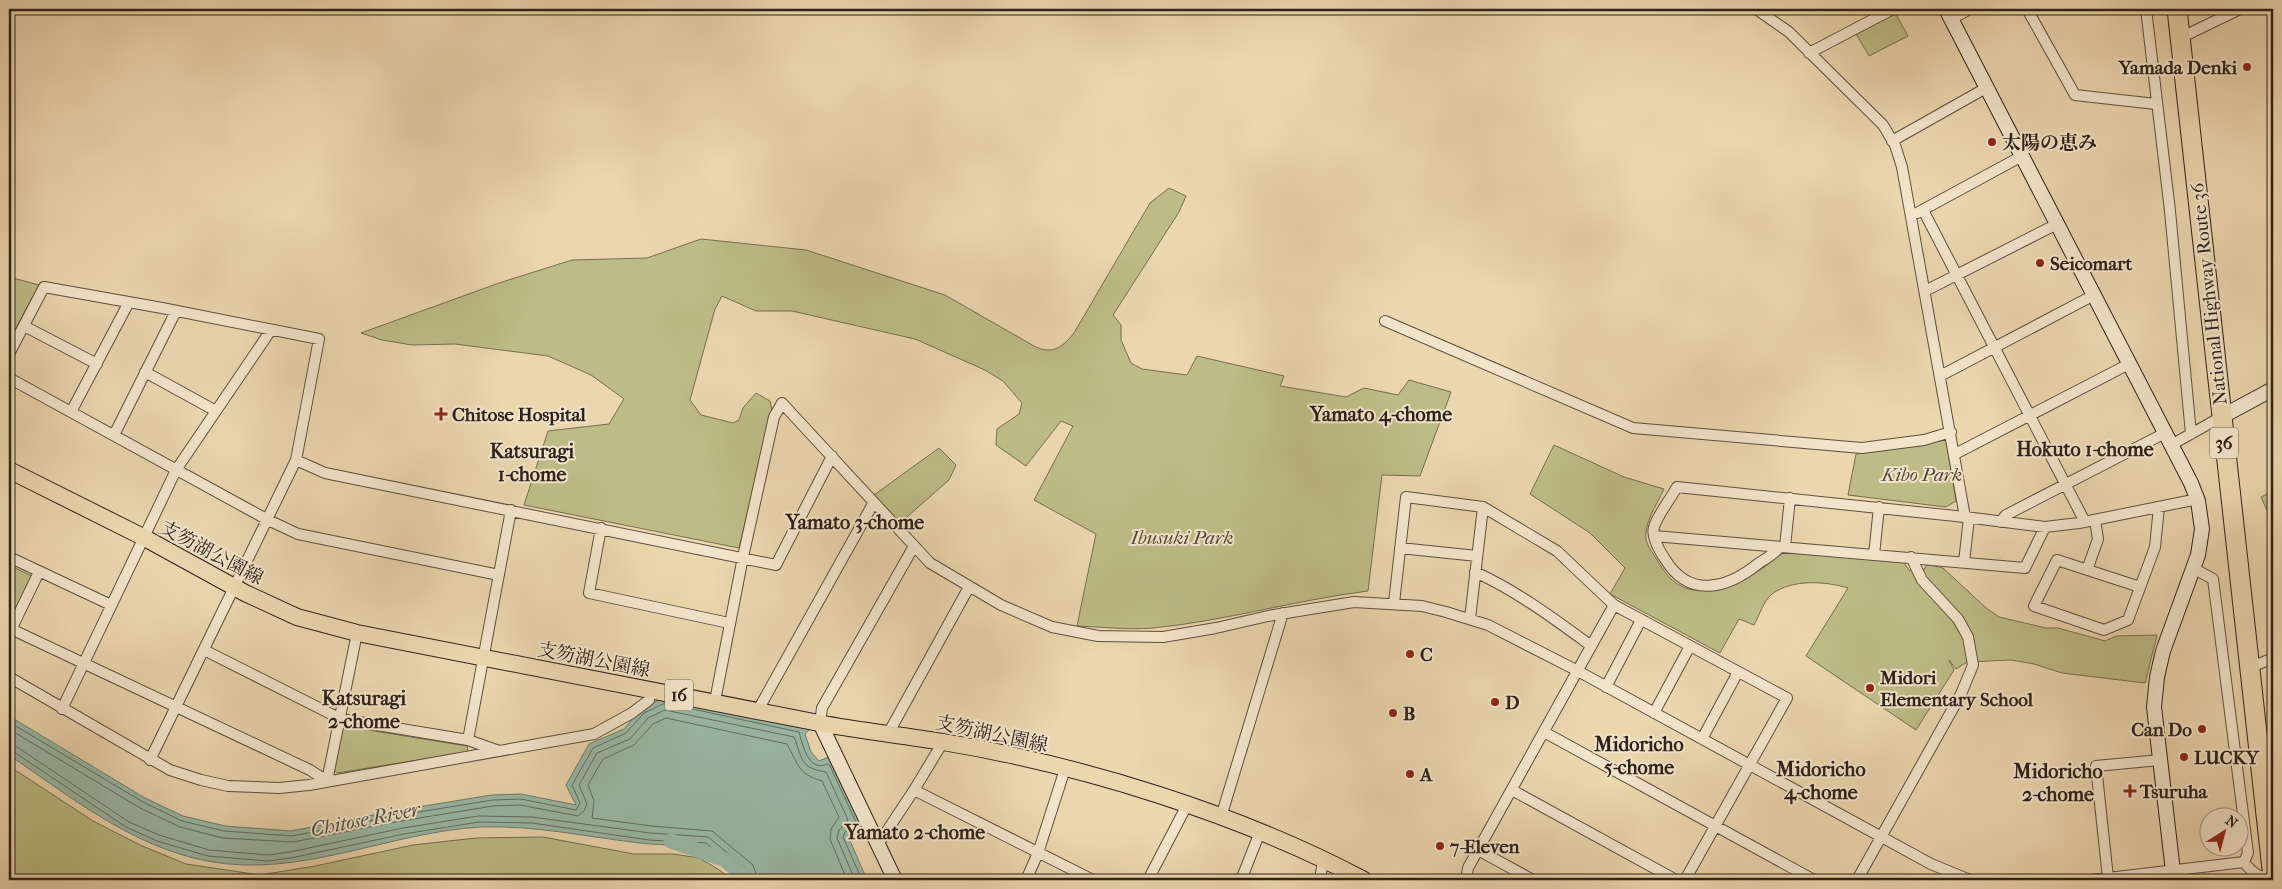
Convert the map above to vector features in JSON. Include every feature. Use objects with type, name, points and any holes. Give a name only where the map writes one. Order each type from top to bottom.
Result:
[{"type":"highway","name":"National Highway Route 36","points":[[2177,9],[2273,878]]},
{"type":"main road","name":"支笏湖公園線","points":[[9,470],[143,537],[235,588],[297,617],[357,633],[715,701],[820,723],[943,742],[1065,769],[1221,817],[1260,832],[1364,880]]},
{"type":"street","points":[[1760,12],[1776,9]]},
{"type":"street","points":[[1809,53],[1877,12],[1893,9]]},
{"type":"street","points":[[1970,9],[1948,14],[2198,499],[2202,529],[2198,555],[2163,651],[2157,677],[2154,707],[2173,875]]},
{"type":"street","points":[[2027,9],[2075,95],[2156,104]]},
{"type":"street","points":[[2146,9],[2170,211],[2191,434]]},
{"type":"street","points":[[2180,38],[2240,9]]},
{"type":"street","points":[[1760,12],[1789,32],[1855,95],[1883,125],[1892,140],[1902,168],[1967,517],[1964,562]]},
{"type":"street","points":[[1892,140],[1986,88]]},
{"type":"street","points":[[1911,217],[2022,156]]},
{"type":"street","points":[[1923,210],[2065,484],[2090,521],[2098,539],[2087,570]]},
{"type":"street","points":[[1925,291],[2057,224]]},
{"type":"street","points":[[9,354],[44,287],[319,339],[296,460],[150,760]]},
{"type":"street","points":[[1940,376],[2094,295]]},
{"type":"street","points":[[71,412],[129,302]]},
{"type":"street","points":[[114,435],[176,311]]},
{"type":"street","points":[[1385,321],[1634,428],[1862,448],[1924,440],[1950,432]]},
{"type":"street","points":[[24,326],[97,364]]},
{"type":"street","points":[[62,709],[176,470],[271,330]]},
{"type":"street","points":[[1955,454],[2129,364]]},
{"type":"street","points":[[145,372],[216,411]]},
{"type":"street","points":[[9,378],[268,520],[298,534],[499,575]]},
{"type":"street","points":[[2000,522],[2006,516],[2065,484],[2168,439],[2191,434],[2273,389]]},
{"type":"street","points":[[715,701],[743,557],[774,417],[782,403],[930,563],[1001,605],[1052,628],[1098,636],[1163,637],[1216,628],[1283,613],[1354,602],[1422,606],[1488,625],[1576,670],[1931,864],[1970,880]]},
{"type":"street","points":[[296,460],[325,473],[776,565],[832,456]]},
{"type":"street","points":[[1790,498],[1783,547],[1733,581],[1715,585],[1691,585],[1680,579],[1671,570],[1662,556],[1654,536],[1654,527],[1677,487],[1790,498],[1879,507],[2045,527],[2090,521],[2198,499]]},
{"type":"street","points":[[1394,603],[1406,497],[1482,507],[1557,551],[1614,605],[1788,698],[1685,880]]},
{"type":"street","points":[[758,710],[874,502]]},
{"type":"street","points":[[1470,620],[1482,507]]},
{"type":"street","points":[[1874,554],[1879,507]]},
{"type":"street","points":[[2140,587],[2057,560],[2034,606],[2104,630],[2128,620],[2155,547],[2158,507]]},
{"type":"street","points":[[468,740],[511,510]]},
{"type":"street","points":[[1654,536],[2025,568],[2045,527]]},
{"type":"street","points":[[601,528],[589,593],[730,623]]},
{"type":"street","points":[[895,880],[879,842],[820,723],[822,708],[914,546]]},
{"type":"street","points":[[1400,548],[1477,556]]},
{"type":"street","points":[[1857,880],[1961,694],[1973,665],[1968,637],[1963,628],[1922,580],[1911,557]]},
{"type":"street","points":[[9,558],[111,605]]},
{"type":"street","points":[[2193,568],[2213,579],[2248,854],[2244,862]]},
{"type":"street","points":[[39,572],[10,632],[84,664],[310,770],[327,781]]},
{"type":"street","points":[[1475,572],[1499,583],[1534,604],[1590,645]]},
{"type":"street","points":[[888,734],[969,587]]},
{"type":"street","points":[[1466,880],[1468,868],[1544,732],[1576,670],[1614,605]]},
{"type":"street","points":[[1221,817],[1283,613]]},
{"type":"street","points":[[1606,687],[1641,620]]},
{"type":"street","points":[[327,781],[357,633]]},
{"type":"street","points":[[1654,713],[1690,646]]},
{"type":"street","points":[[204,650],[340,719],[468,740],[500,751]]},
{"type":"street","points":[[2249,668],[2273,658]]},
{"type":"street","points":[[1702,739],[1738,672]]},
{"type":"street","points":[[9,677],[150,760],[193,778],[228,786],[280,788],[594,734],[649,700],[651,690]]},
{"type":"street","points":[[1544,732],[1814,880]]},
{"type":"street","points":[[879,842],[943,742]]},
{"type":"street","points":[[2108,878],[2096,766],[2160,760]]},
{"type":"street","points":[[1026,880],[1038,853],[1065,769]]},
{"type":"street","points":[[914,790],[1093,880]]},
{"type":"street","points":[[1512,790],[1676,880]]},
{"type":"street","points":[[1148,880],[1187,805]]},
{"type":"street","points":[[1241,880],[1260,832]]},
{"type":"street","points":[[1478,850],[1533,880]]},
{"type":"street","points":[[1320,880],[1323,860]]},
{"type":"street","points":[[2091,880],[2173,875],[2244,862]]},
{"type":"street","points":[[2244,862],[2251,872],[2259,877],[2273,878]]},
{"type":"green space","points":[[1894,11],[1908,36],[1869,56],[1855,32]]},
{"type":"green space","name":"Ibusuki Park","points":[[1169,188],[1186,196],[1179,212],[1113,315],[1121,325],[1121,340],[1131,363],[1142,369],[1187,375],[1197,356],[1284,376],[1280,386],[1346,397],[1364,388],[1398,395],[1409,380],[1451,392],[1420,476],[1382,475],[1368,591],[1180,625],[1134,629],[1077,626],[1096,534],[1034,500],[1073,426],[1061,421],[1026,466],[996,445],[997,429],[1019,414],[1022,403],[1003,381],[985,370],[915,339],[792,311],[756,311],[722,296],[715,309],[690,400],[701,415],[733,423],[739,420],[743,408],[756,393],[770,401],[772,410],[739,548],[524,505],[548,431],[609,424],[624,399],[591,375],[548,356],[455,344],[412,345],[382,340],[361,333],[499,283],[572,260],[647,258],[701,239],[806,250],[945,295],[1034,346],[1040,349],[1051,350],[1061,346],[1074,333],[1150,203]]},
{"type":"green space","points":[[9,277],[39,285],[9,341]]},
{"type":"green space","name":"Kibo Park","points":[[1946,440],[1956,501],[1946,507],[1848,495],[1856,454]]},
{"type":"green space","points":[[1554,445],[1624,477],[1664,489],[1649,520],[1646,539],[1649,548],[1665,572],[1673,581],[1691,590],[1705,591],[1734,584],[1761,569],[1782,552],[1902,561],[1910,571],[1924,570],[1927,564],[1943,568],[1985,607],[1999,617],[2046,628],[2058,628],[2105,641],[2116,636],[2157,635],[2145,683],[2062,673],[2034,664],[2011,660],[1967,662],[1956,669],[1949,660],[1954,670],[1916,730],[1806,656],[1848,588],[1819,583],[1789,586],[1772,594],[1764,604],[1754,625],[1739,619],[1720,653],[1610,594],[1625,568],[1590,533],[1530,494]]},
{"type":"green space","points":[[939,448],[956,465],[949,480],[900,523],[874,495]]},
{"type":"green space","points":[[2273,491],[2273,524],[2261,497]]},
{"type":"green space","points":[[9,565],[32,576],[9,624]]},
{"type":"green space","points":[[343,726],[467,746],[468,752],[337,773],[334,770]]},
{"type":"green space","points":[[9,766],[93,821],[140,845],[186,864],[260,875],[315,866],[413,845],[476,838],[543,837],[634,854],[674,854],[699,858],[732,880],[9,880]]},
{"type":"water","points":[[663,698],[810,729],[805,734],[811,752],[819,761],[831,756],[864,826],[848,836],[867,880],[741,880],[719,858],[702,848],[646,844],[541,830],[501,827],[447,831],[344,853],[276,864],[242,865],[207,861],[179,854],[127,832],[79,803],[9,755],[9,716],[145,798],[183,816],[225,826],[291,831],[399,810],[492,795],[521,794],[576,805],[566,785],[589,744],[624,729],[641,709]]},
{"type":"waterway","name":"Chitose River","points":[[671,841],[725,860],[749,880]]},
{"type":"place","name":"Yamada Denki","points":[[2247,67]]},
{"type":"place","name":"太陽の恵み","points":[[1992,142]]},
{"type":"place","name":"Seicomart","points":[[2040,263]]},
{"type":"place","name":"Chitose Hospital","points":[[441,414]]},
{"type":"place","name":"C","points":[[1410,654]]},
{"type":"place","name":"Midori Elementary School","points":[[1870,688]]},
{"type":"place","name":"D","points":[[1495,702]]},
{"type":"place","name":"B","points":[[1393,713]]},
{"type":"place","name":"Can Do","points":[[2202,729]]},
{"type":"place","name":"LUCKY","points":[[2184,757]]},
{"type":"place","name":"A","points":[[1410,774]]},
{"type":"place","name":"Tsuruha","points":[[2130,791]]},
{"type":"place","name":"7-Eleven","points":[[1440,846]]},
{"type":"district","name":"Yamato 4-chome","points":[[1381,414]]},
{"type":"district","name":"Hokuto 1-chome","points":[[2085,449]]},
{"type":"district","name":"Katsuragi 1-chome","points":[[532,462]]},
{"type":"district","name":"Yamato 3-chome","points":[[855,522]]},
{"type":"district","name":"Katsuragi 2-chome","points":[[364,710]]},
{"type":"district","name":"Midoricho 5-chome","points":[[1639,756]]},
{"type":"district","name":"Midoricho 4-chome","points":[[1821,780]]},
{"type":"district","name":"Midoricho 2-chome","points":[[2058,782]]},
{"type":"district","name":"Yamato 2-chome","points":[[915,832]]}]
